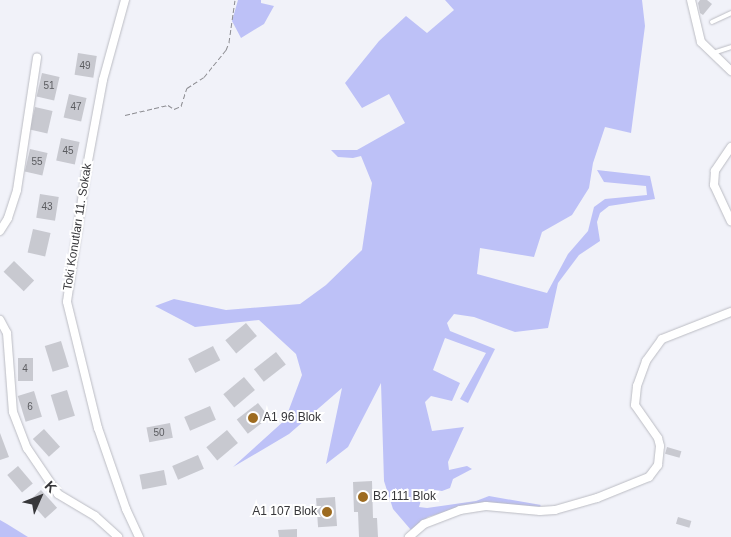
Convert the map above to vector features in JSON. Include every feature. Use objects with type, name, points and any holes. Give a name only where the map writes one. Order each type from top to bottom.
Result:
[{"type":"street","name":"Toki Konutları 11. Sokak","points":[[125,0],[104,80],[87,166],[67,302],[98,428],[126,509],[139,537]]},
{"type":"street","points":[[692,0],[698,35],[705,48],[731,71]]},
{"type":"street","points":[[0,231],[8,218],[17,190],[37,58]]},
{"type":"street","points":[[731,147],[715,170],[714,185],[731,221]]},
{"type":"street","points":[[409,537],[424,524],[460,510],[486,506],[540,511],[555,510],[597,498],[649,477],[658,464],[660,446],[658,438],[635,405],[638,386],[646,361],[662,340],[731,312]]},
{"type":"street","points":[[0,320],[8,333],[13,412],[27,448],[58,494],[96,516],[118,537]]},
{"type":"lane","points":[[712,22],[731,13]]},
{"type":"lane","points":[[711,54],[731,47]]},
{"type":"path","points":[[125,115],[168,105],[174,108],[181,106],[187,88],[198,83],[226,50],[229,42],[235,0]]},
{"type":"shaded area","points":[[238,0],[261,0],[261,3],[274,6],[264,24],[241,38],[232,21]]},
{"type":"shaded area","points":[[445,0],[642,0],[645,26],[631,133],[605,127],[593,163],[589,188],[572,215],[542,232],[534,257],[480,248],[477,274],[547,293],[568,254],[588,231],[594,207],[605,199],[647,195],[646,186],[604,182],[597,170],[650,176],[655,199],[609,206],[600,213],[597,222],[600,241],[579,255],[558,283],[548,328],[515,332],[474,317],[454,314],[447,323],[450,331],[495,349],[468,403],[460,399],[486,353],[445,338],[433,370],[460,383],[452,401],[431,396],[425,402],[432,431],[464,427],[448,462],[449,470],[467,466],[472,469],[453,479],[450,488],[442,491],[429,489],[423,494],[419,507],[427,508],[476,501],[489,496],[541,505],[538,508],[487,503],[451,510],[428,517],[411,530],[393,509],[384,481],[381,383],[348,447],[326,464],[342,388],[289,434],[233,467],[285,420],[302,375],[296,354],[259,320],[195,327],[155,306],[174,299],[226,310],[300,304],[326,285],[362,250],[372,183],[361,156],[353,158],[338,157],[331,150],[357,150],[405,123],[389,94],[362,108],[345,83],[379,41],[406,16],[427,33],[454,10]]},
{"type":"shaded area","points":[[0,520],[7,524],[28,537],[0,537]]},
{"type":"building","points":[[700,0],[707,0],[712,4],[703,15],[700,13],[698,3]]},
{"type":"building","points":[[78,53],[97,56],[93,78],[75,75]]},
{"type":"building","points":[[42,73],[60,77],[54,100],[37,96]]},
{"type":"building","points":[[69,94],[87,98],[81,121],[64,117]]},
{"type":"building","points":[[35,107],[53,111],[47,133],[30,129]]},
{"type":"building","points":[[61,138],[80,142],[75,164],[56,160]]},
{"type":"building","points":[[30,149],[48,153],[42,175],[25,171]]},
{"type":"building","points":[[40,194],[59,197],[55,221],[36,218]]},
{"type":"building","points":[[33,229],[51,233],[45,256],[28,252]]},
{"type":"building","points":[[14,261],[34,280],[24,291],[4,272]]},
{"type":"building","points":[[246,323],[257,336],[236,353],[225,340]]},
{"type":"building","points":[[61,341],[69,367],[53,372],[45,346]]},
{"type":"building","points":[[213,346],[220,360],[195,373],[188,359]]},
{"type":"building","points":[[276,352],[286,365],[264,382],[254,369]]},
{"type":"building","points":[[18,358],[33,358],[33,381],[18,381]]},
{"type":"building","points":[[244,377],[255,390],[234,407],[223,394]]},
{"type":"building","points":[[67,390],[75,416],[59,421],[51,395]]},
{"type":"building","points":[[34,391],[42,417],[26,422],[18,396]]},
{"type":"building","name":"A1 96 Blok","points":[[258,403],[269,417],[248,434],[237,420]]},
{"type":"building","points":[[210,406],[216,420],[190,431],[184,417]]},
{"type":"building","points":[[170,423],[173,438],[149,442],[146,428]]},
{"type":"building","points":[[44,429],[60,447],[49,457],[33,439]]},
{"type":"building","points":[[227,430],[238,443],[217,460],[206,447]]},
{"type":"building","points":[[0,433],[9,457],[0,460]]},
{"type":"building","points":[[667,447],[681,451],[679,458],[665,454]]},
{"type":"building","points":[[198,455],[204,469],[178,480],[172,466]]},
{"type":"building","points":[[18,466],[33,484],[22,493],[7,475]]},
{"type":"building","points":[[164,470],[167,485],[142,489],[139,475]]},
{"type":"building","points":[[372,481],[373,518],[377,518],[378,537],[359,537],[358,512],[354,512],[353,482]]},
{"type":"building","points":[[41,490],[57,508],[45,519],[29,501]]},
{"type":"building","name":"A1 107 Blok","points":[[335,497],[337,526],[318,527],[316,498]]},
{"type":"building","points":[[678,517],[691,521],[689,528],[676,524]]},
{"type":"building","points":[[297,529],[297,537],[279,537],[278,530]]},
{"type":"place","name":"A1 96 Blok","points":[[253,418]]},
{"type":"place","name":"B2 111 Blok","points":[[363,497]]},
{"type":"place","name":"A1 107 Blok","points":[[327,512]]}]
